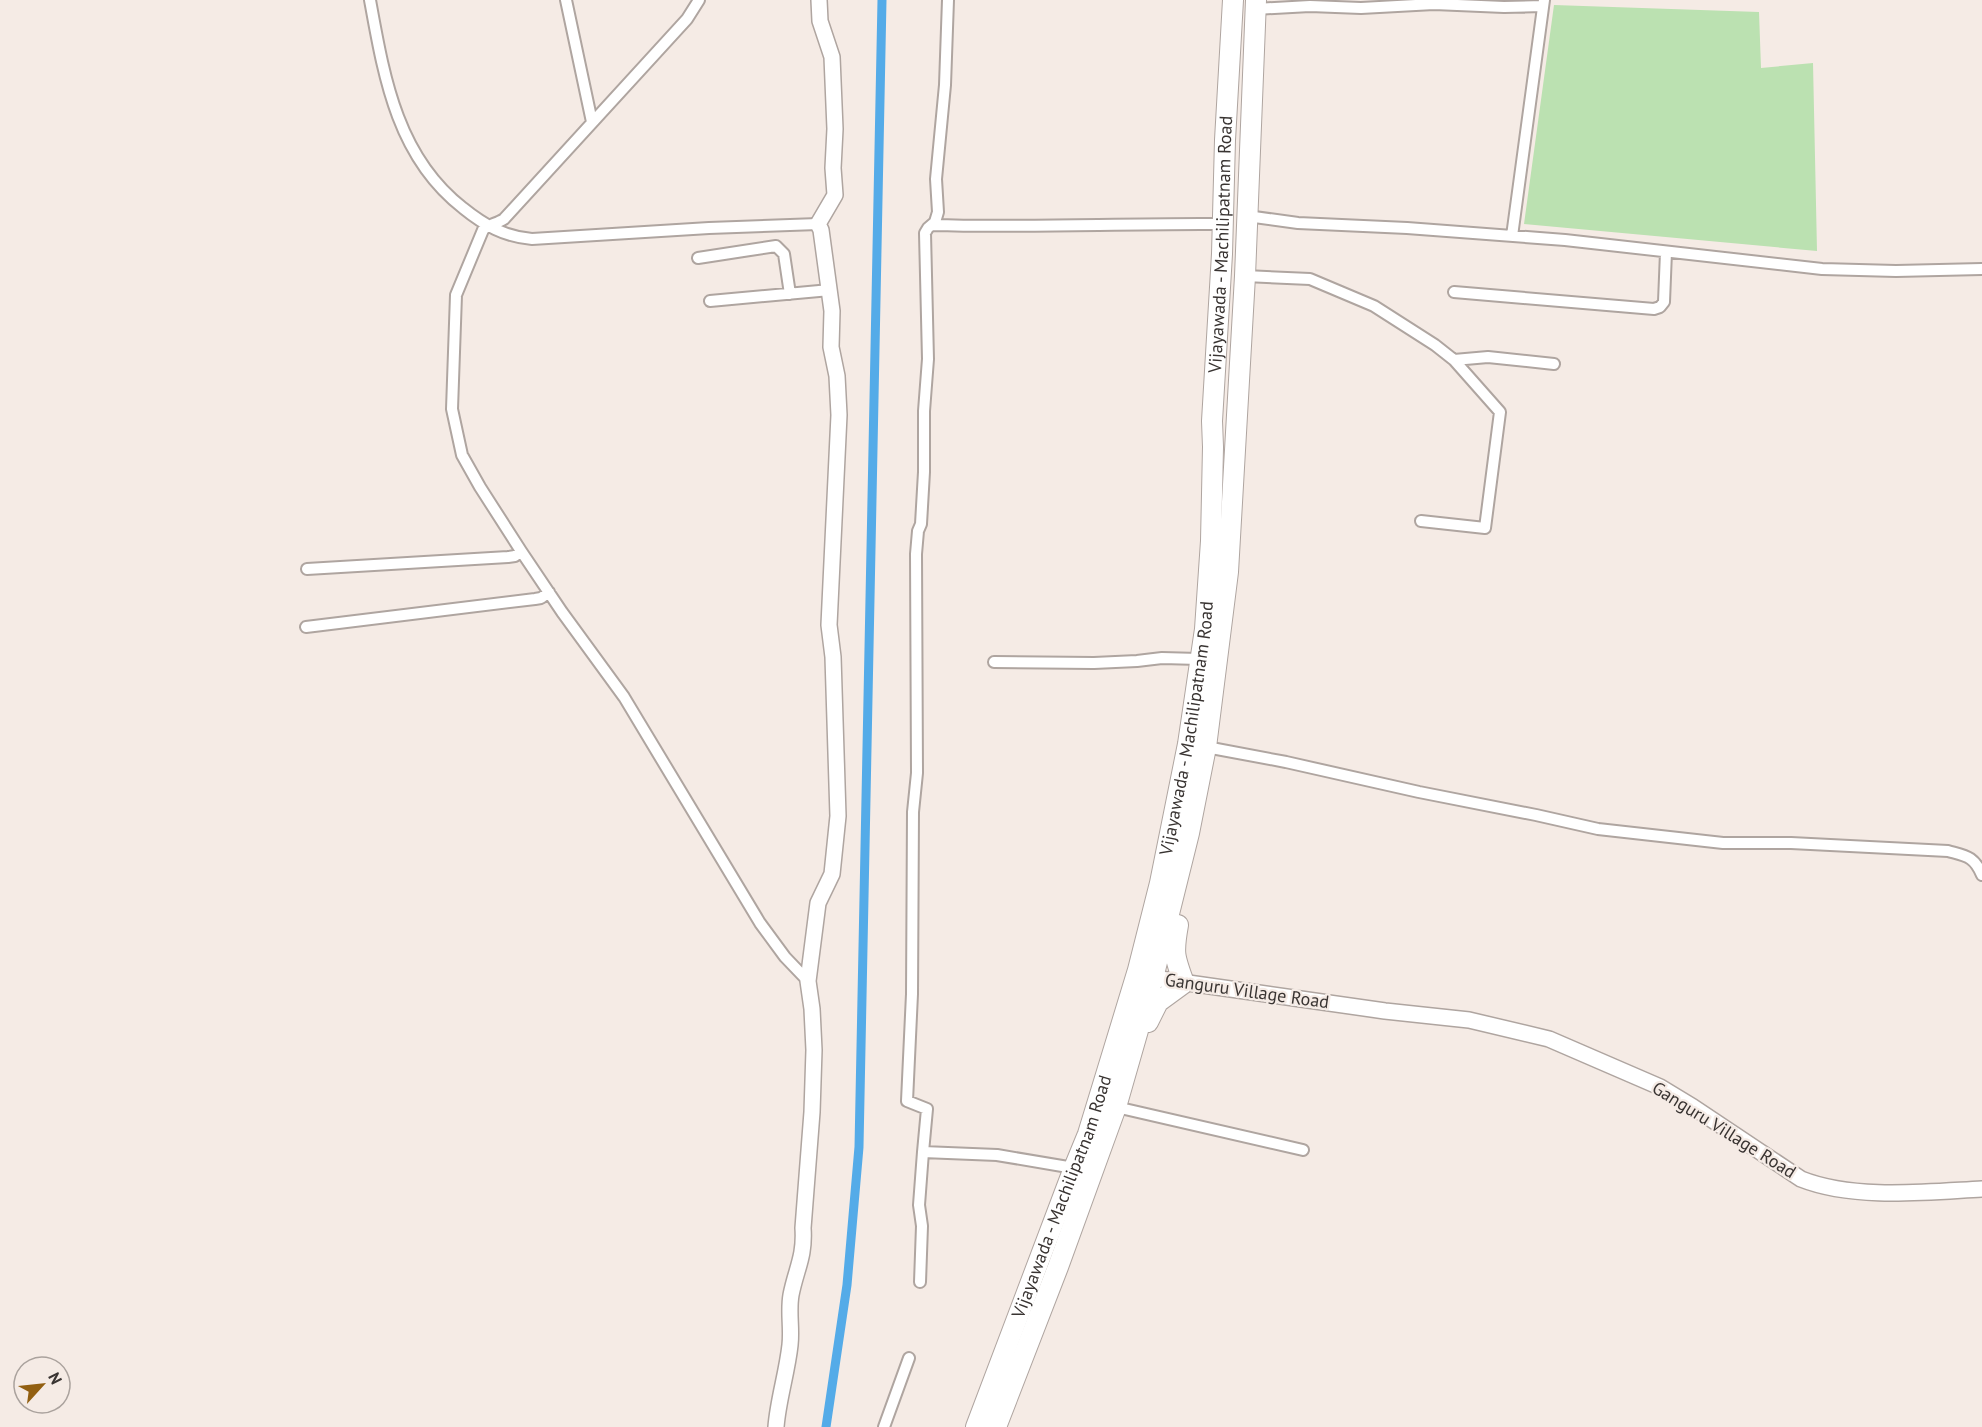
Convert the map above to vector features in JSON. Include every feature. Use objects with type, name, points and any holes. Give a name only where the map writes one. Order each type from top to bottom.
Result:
[{"type":"highway","name":"Vijayawada - Machilipatnam Road","points":[[976,1427],[1093,1118],[1133,987],[1154,906],[1188,744],[1205,629],[1210,541],[1212,421],[1233,0]]},
{"type":"highway","name":"Vijayawada - Machilipatnam Road","points":[[996,1427],[1058,1267],[1116,1107],[1154,978],[1189,833],[1206,747],[1228,572],[1245,276],[1256,4]]},
{"type":"highway","points":[[1121,1088],[1138,1054],[1148,1020],[1158,1002],[1184,983],[1177,966],[1174,948],[1191,857],[1192,842],[1189,833]]},
{"type":"highway","points":[[1093,1118],[1106,1099],[1144,981],[1154,978]]},
{"type":"street","points":[[370,0],[386,77],[411,149],[436,184],[452,200],[486,226],[518,238],[532,239],[818,224]]},
{"type":"street","points":[[566,0],[591,122]]},
{"type":"street","points":[[699,0],[687,19],[504,219],[486,226],[483,230],[456,295],[452,409],[462,455],[480,487],[549,592],[624,697],[760,923],[785,957],[808,981]]},
{"type":"street","points":[[818,224],[835,195],[832,57],[820,21],[819,0]]},
{"type":"street","points":[[933,225],[938,212],[936,179],[945,95],[948,0]]},
{"type":"street","points":[[1256,4],[1361,8],[1434,4],[1504,8],[1544,3],[1512,236]]},
{"type":"street","points":[[1247,216],[1298,223],[1512,236],[1822,269],[1896,271],[1982,269]]},
{"type":"street","points":[[776,1427],[790,1342],[791,1294],[804,1244],[803,1228],[812,1112],[814,1050],[813,1009],[808,981],[818,903],[832,874],[838,816],[833,657],[829,625],[839,415],[837,376],[831,347],[830,290],[821,230],[818,224]]},
{"type":"street","points":[[920,1282],[922,1226],[919,1205],[927,1109],[907,1101],[907,1085],[912,994],[913,812],[918,773],[915,564],[918,531],[921,524],[928,359],[925,233],[927,228],[933,225],[986,227],[1223,224]]},
{"type":"street","points":[[698,258],[776,246],[784,254],[790,294]]},
{"type":"street","points":[[1454,292],[1654,309],[1660,307],[1665,298],[1666,252]]},
{"type":"street","points":[[1245,276],[1311,279],[1374,306],[1404,324],[1454,360],[1500,412],[1485,528],[1421,520]]},
{"type":"street","points":[[710,301],[830,290]]},
{"type":"street","points":[[1454,360],[1488,357],[1554,364]]},
{"type":"street","points":[[307,569],[508,558],[521,551]]},
{"type":"street","points":[[306,627],[535,599],[549,592]]},
{"type":"street","points":[[994,662],[1094,663],[1162,658],[1200,659]]},
{"type":"street","points":[[1206,747],[1287,762],[1598,829],[1723,843],[1791,843],[1948,851],[1974,860],[1982,875]]},
{"type":"street","name":"Ganguru Village Road","points":[[1154,978],[1384,1011],[1469,1020],[1549,1039],[1660,1087],[1801,1179],[1821,1187],[1899,1192],[1982,1189]]},
{"type":"street","points":[[1116,1107],[1303,1150]]},
{"type":"street","points":[[923,1152],[997,1155],[1074,1168]]},
{"type":"street","points":[[884,1427],[909,1358]]},
{"type":"green space","points":[[1554,5],[1759,12],[1761,68],[1813,63],[1817,251],[1524,224]]},
{"type":"waterway","points":[[826,1427],[847,1285],[859,1147],[882,0]]}]
